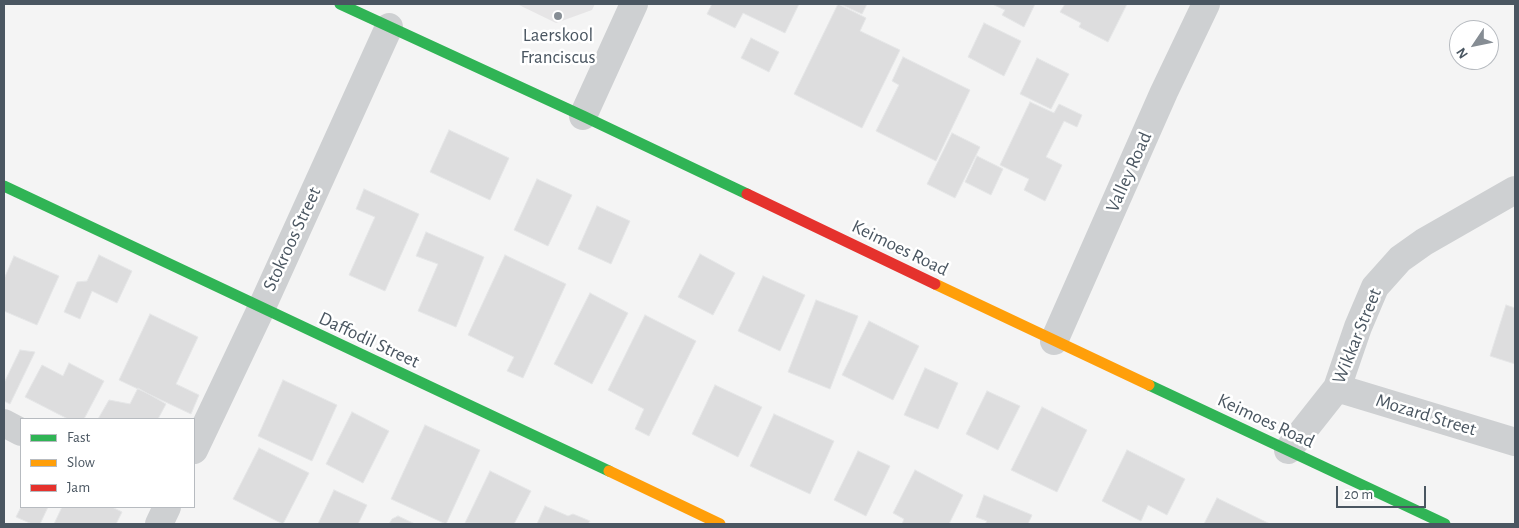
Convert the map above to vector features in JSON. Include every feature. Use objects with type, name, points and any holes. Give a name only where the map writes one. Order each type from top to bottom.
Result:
[{"type":"street","name":"Keimoes Road","points":[[340,4],[583,116],[1054,341],[1445,524]]},
{"type":"street","points":[[583,116],[634,4]]},
{"type":"street","name":"Valley Road","points":[[1054,341],[1160,101],[1206,4]]},
{"type":"street","name":"Stokroos Street","points":[[195,448],[389,27]]},
{"type":"street","name":"Daffodil Street","points":[[4,186],[720,524]]},
{"type":"street","name":"Wikkar Street","points":[[1288,450],[1337,388],[1374,287],[1400,259],[1424,242],[1515,190]]},
{"type":"street","name":"Mozard Street","points":[[1337,388],[1515,442]]},
{"type":"street","points":[[4,423],[20,431]]},
{"type":"street","points":[[159,524],[167,508]]},
{"type":"shaded area","name":"Laerskool Franciscus","points":[[517,4],[595,4],[592,10],[556,23]]},
{"type":"building","points":[[712,4],[799,4],[785,33],[743,13],[735,28],[707,14]]},
{"type":"building","points":[[838,4],[866,18],[860,31],[900,50],[862,128],[794,94]]},
{"type":"building","points":[[840,4],[867,4],[862,14]]},
{"type":"building","points":[[992,4],[1035,4],[1024,27],[1002,15],[1005,10]]},
{"type":"building","points":[[1065,4],[1127,4],[1108,42],[1079,27],[1081,23],[1060,12]]},
{"type":"building","points":[[984,23],[1021,41],[1004,76],[968,57]]},
{"type":"building","points":[[751,38],[779,52],[769,72],[741,58]]},
{"type":"building","points":[[903,57],[970,90],[936,161],[876,131],[899,85],[892,81]]},
{"type":"building","points":[[1037,58],[1069,74],[1051,109],[1020,94]]},
{"type":"building","points":[[1030,102],[1054,113],[1059,104],[1082,115],[1077,127],[1064,121],[1046,157],[1062,165],[1045,201],[1024,190],[1029,179],[1000,165]]},
{"type":"building","points":[[449,130],[509,158],[490,200],[430,172]]},
{"type":"building","points":[[952,133],[980,147],[955,198],[927,184]]},
{"type":"building","points":[[977,156],[1003,169],[991,195],[965,182]]},
{"type":"building","points":[[537,179],[572,195],[548,246],[514,230]]},
{"type":"building","points":[[364,189],[419,214],[385,291],[349,275],[375,217],[356,209]]},
{"type":"building","points":[[597,206],[630,221],[611,264],[578,249]]},
{"type":"building","points":[[426,232],[484,257],[456,327],[418,311],[438,264],[416,256]]},
{"type":"building","points":[[700,254],[735,273],[713,315],[678,297]]},
{"type":"building","points":[[99,255],[132,271],[117,303],[92,291],[80,319],[64,312],[77,282],[87,281]]},
{"type":"building","points":[[505,255],[566,284],[523,378],[507,371],[514,357],[468,335]]},
{"type":"building","points":[[14,256],[59,276],[37,325],[4,311],[4,279]]},
{"type":"building","points":[[763,276],[805,295],[780,351],[738,331]]},
{"type":"building","points":[[590,293],[628,313],[592,384],[554,364]]},
{"type":"building","points":[[816,300],[858,316],[830,389],[788,372]]},
{"type":"building","points":[[1506,305],[1515,308],[1515,364],[1490,356]]},
{"type":"building","points":[[150,314],[198,337],[176,384],[199,395],[191,414],[119,380]]},
{"type":"building","points":[[645,315],[696,341],[649,436],[635,429],[644,409],[608,390]]},
{"type":"building","points":[[869,321],[919,346],[893,400],[842,375]]},
{"type":"building","points":[[20,350],[35,352],[10,404],[4,401],[4,383]]},
{"type":"building","points":[[69,363],[104,381],[85,418],[66,418],[25,397],[42,365],[63,376]]},
{"type":"building","points":[[925,368],[958,383],[938,429],[904,415]]},
{"type":"building","points":[[283,380],[337,405],[312,461],[258,436]]},
{"type":"building","points":[[715,385],[762,407],[738,457],[692,434]]},
{"type":"building","points":[[138,388],[166,404],[159,418],[99,418],[109,400],[130,404]]},
{"type":"building","points":[[987,391],[1020,406],[998,450],[966,434]]},
{"type":"building","points":[[1042,407],[1087,430],[1057,492],[1011,470]]},
{"type":"building","points":[[352,412],[389,431],[363,483],[326,464]]},
{"type":"building","points":[[774,414],[834,441],[810,494],[750,466]]},
{"type":"building","points":[[425,425],[480,450],[446,524],[391,499]]},
{"type":"building","points":[[259,448],[309,473],[283,524],[233,499]]},
{"type":"building","points":[[1127,450],[1185,479],[1167,515],[1148,505],[1141,521],[1102,501]]},
{"type":"building","points":[[858,451],[890,466],[866,516],[834,500]]},
{"type":"building","points":[[915,470],[963,495],[949,524],[902,524],[904,519],[893,513]]},
{"type":"building","points":[[490,471],[531,491],[514,524],[465,523]]},
{"type":"building","points":[[334,490],[367,505],[358,524],[318,524]]},
{"type":"building","points":[[984,495],[1032,515],[1028,524],[985,524],[987,521],[976,517]]},
{"type":"building","points":[[1217,498],[1270,524],[1204,524]]},
{"type":"building","points":[[545,506],[568,516],[573,514],[590,521],[588,524],[537,524]]},
{"type":"building","points":[[20,508],[48,508],[40,524],[32,524],[16,517]]},
{"type":"building","points":[[62,508],[114,508],[122,512],[116,524],[54,524]]},
{"type":"building","points":[[398,516],[415,524],[389,524],[392,519]]},
{"type":"traffic: fast","points":[[340,4],[747,194]]},
{"type":"traffic: fast","points":[[4,186],[609,471]]},
{"type":"traffic: fast","points":[[1149,385],[1445,524]]},
{"type":"traffic: slow","points":[[935,284],[1149,385]]},
{"type":"traffic: slow","points":[[609,471],[720,524]]},
{"type":"traffic: jam","points":[[747,194],[935,284]]},
{"type":"place","name":"Laerskool Franciscus","points":[[558,16]]}]
